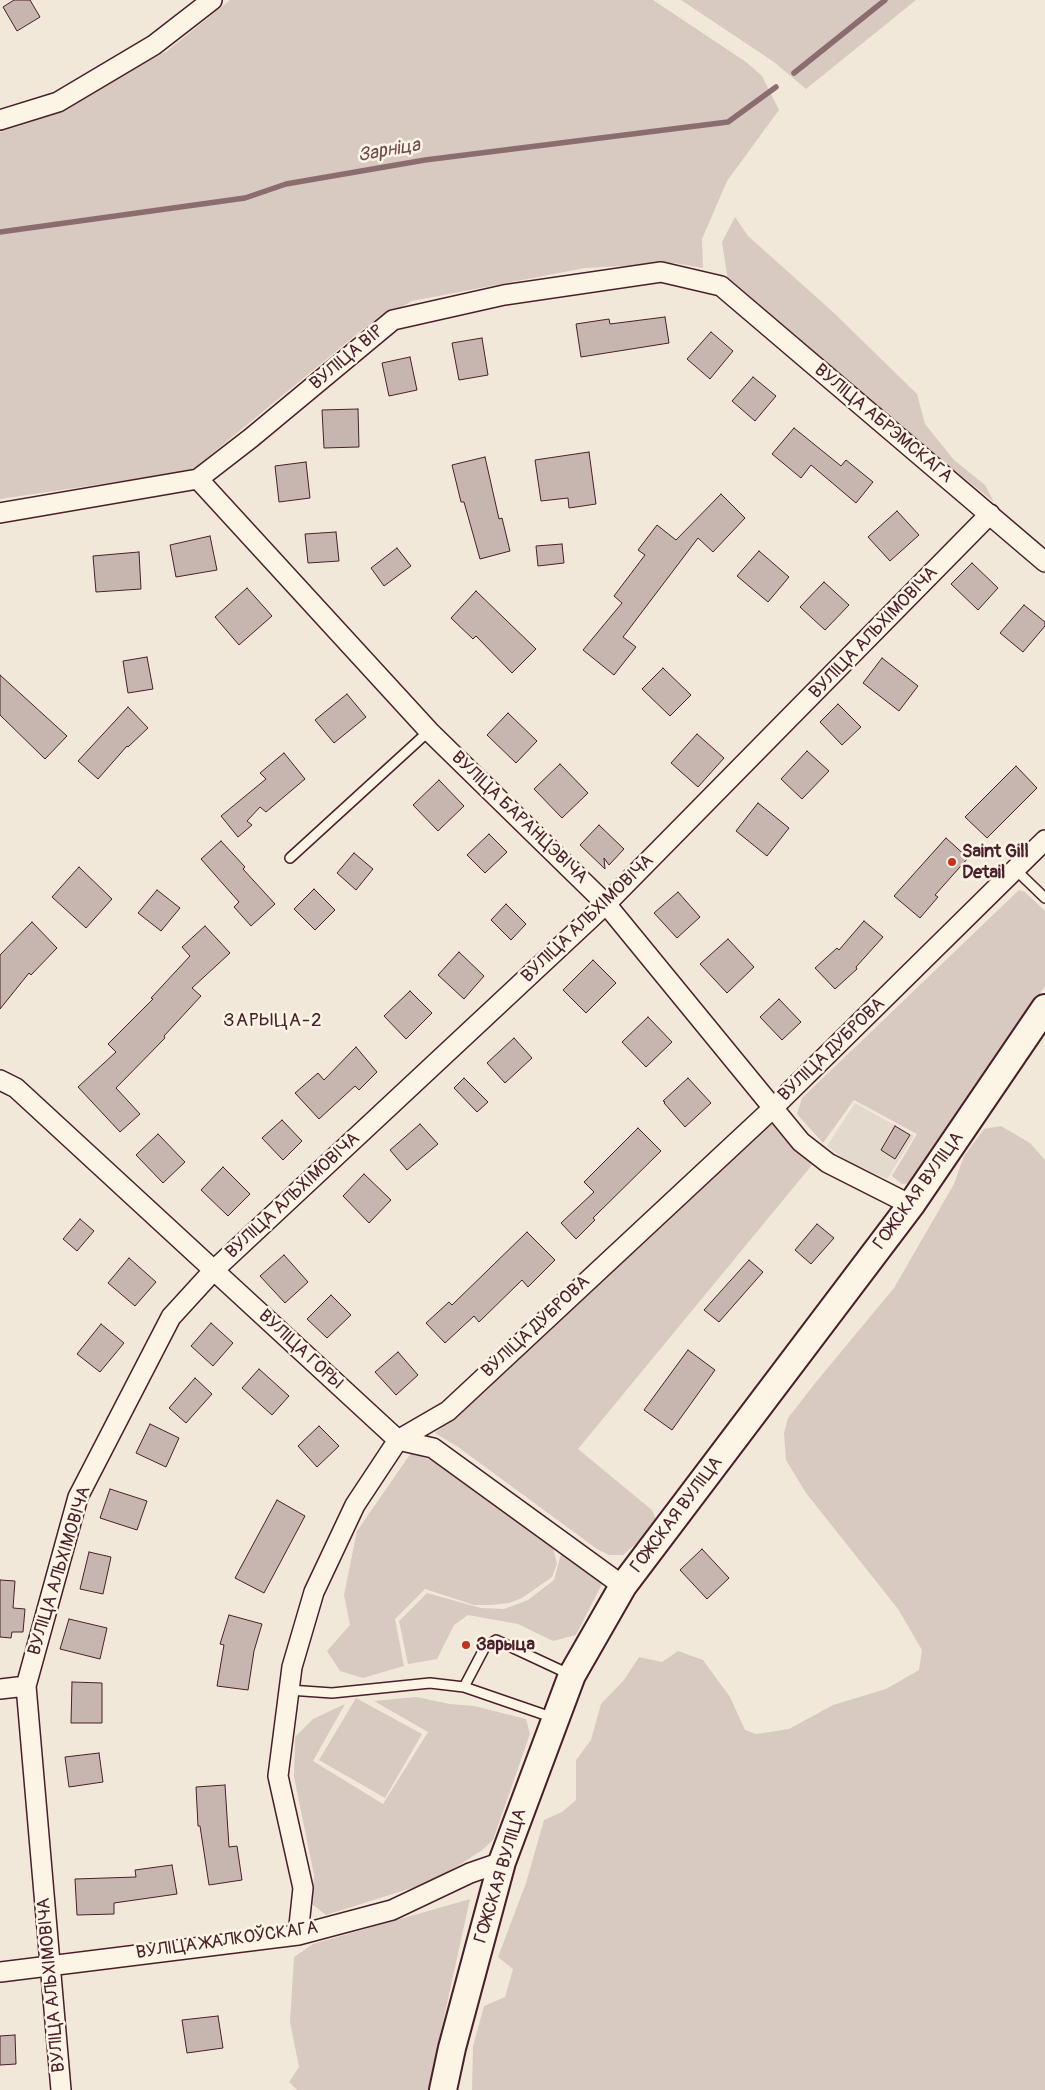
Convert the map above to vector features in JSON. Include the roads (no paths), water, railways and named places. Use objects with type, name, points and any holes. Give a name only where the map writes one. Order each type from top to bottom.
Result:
[{"type":"street","points":[[0,120],[58,102],[154,45],[212,0]]},
{"type":"street","name":"ВУЛІЦА ВІР","points":[[0,513],[198,479],[393,320],[504,295],[661,272],[721,286]]},
{"type":"street","name":"ВУЛІЦА АБРЭМСКАГА","points":[[721,286],[1045,562]]},
{"type":"street","name":"ВУЛІЦА БАРАНЦЭВІЧА","points":[[198,479],[429,731],[606,904],[772,1109],[801,1142],[828,1163],[911,1205]]},
{"type":"street","name":"ВУЛІЦА АЛЬХІМОВІЧА","points":[[61,2090],[26,1686],[78,1497],[171,1317],[214,1270],[606,904],[818,691],[990,514]]},
{"type":"street","name":"ВУЛІЦА ДУБРОВА","points":[[298,1935],[303,1888],[278,1776],[292,1667],[314,1592],[355,1505],[398,1440],[448,1411],[772,1109],[1045,840]]},
{"type":"street","name":"ГОЖСКАЯ ВУЛІЦА","points":[[443,2090],[452,2048],[502,1862],[554,1718],[572,1675],[624,1586],[911,1205],[1045,1008]]},
{"type":"street","name":"ВУЛІЦА ГОРЫ","points":[[0,1080],[16,1088],[398,1440],[433,1448],[624,1586]]},
{"type":"street","points":[[0,1690],[26,1686]]},
{"type":"street","name":"ВУЛІЦА ЖАЛКОЎСКАГА","points":[[0,1972],[50,1964],[298,1935],[392,1910],[470,1873],[502,1862]]},
{"type":"lane","points":[[290,858],[429,731]]},
{"type":"lane","points":[[1016,870],[1045,898]]},
{"type":"lane","points":[[464,1687],[485,1647],[496,1640],[572,1675]]},
{"type":"lane","points":[[289,1690],[332,1693],[430,1683],[464,1687],[554,1718]]},
{"type":"waterway","name":"Зарніца","points":[[794,73],[885,0]]},
{"type":"waterway","name":"Зарніца","points":[[0,232],[245,198],[286,184],[425,160],[728,122],[776,87]]},
{"type":"place","name":"Saint Gill Detail","points":[[952,862]]},
{"type":"place","name":"Зарыца","points":[[466,1645]]},
{"type":"district","name":"ЗАРЫЦА-2","points":[[273,1021]]}]
